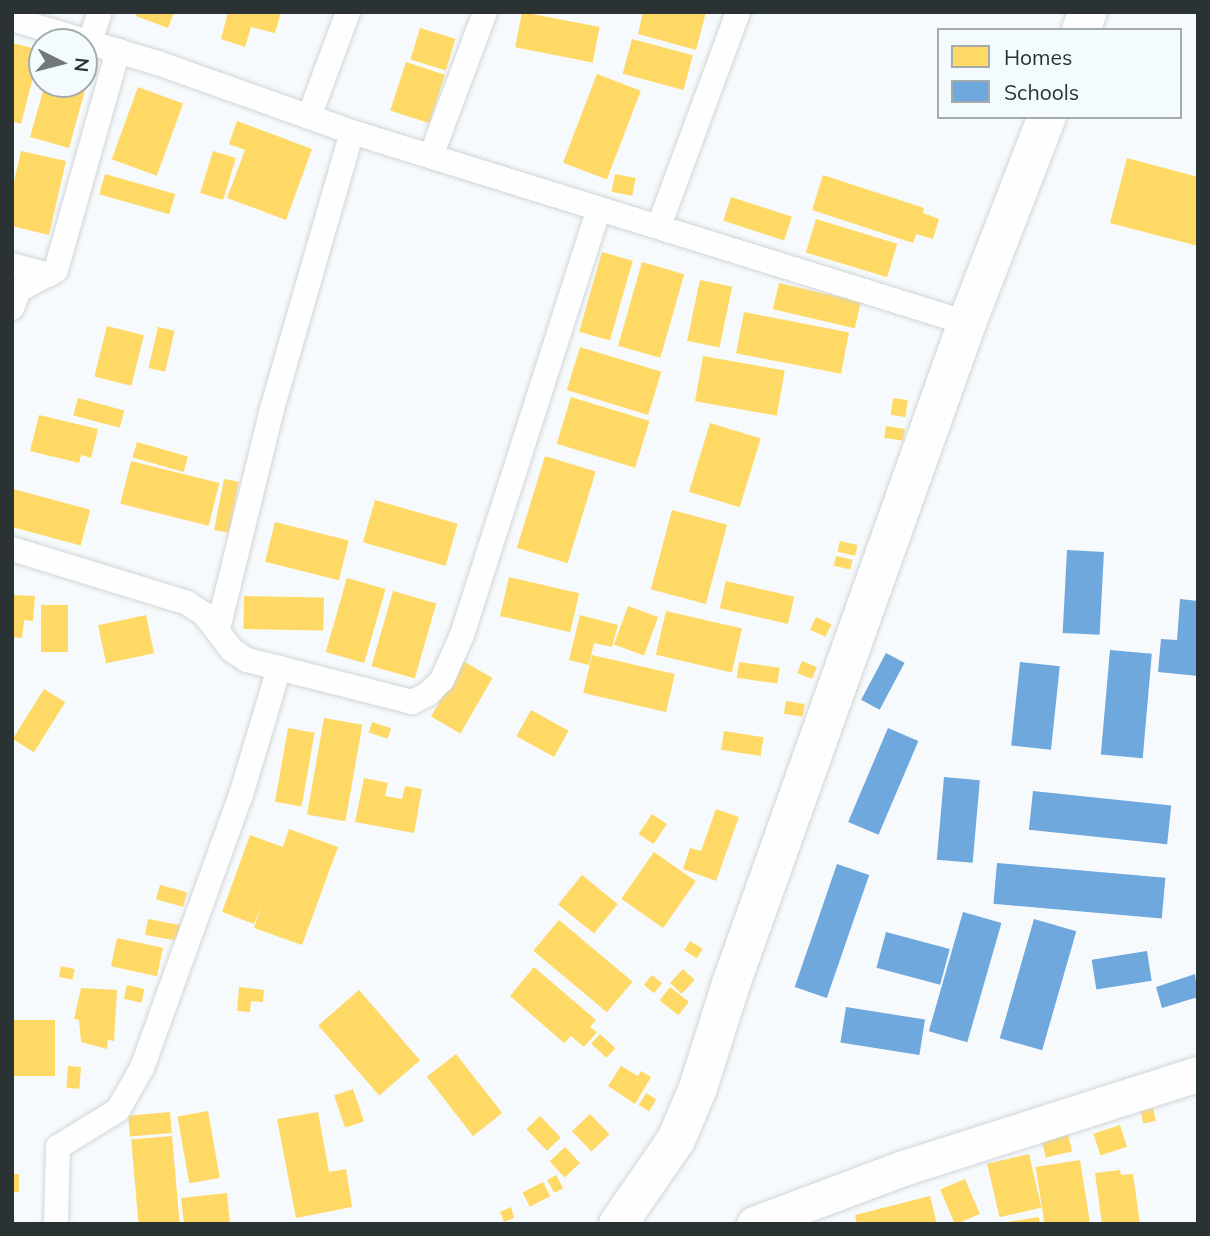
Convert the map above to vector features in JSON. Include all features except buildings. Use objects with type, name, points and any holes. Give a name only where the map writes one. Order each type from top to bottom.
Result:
[{"type":"main road","points":[[618,1224],[676,1140],[698,1088],[735,972],[967,323],[1046,119]]},
{"type":"main road","points":[[645,1224],[670,1171],[676,1140]]},
{"type":"street","points":[[309,117],[348,12]]},
{"type":"street","points":[[431,156],[485,12]]},
{"type":"street","points":[[659,226],[738,12]]},
{"type":"street","points":[[12,19],[43,28]]},
{"type":"street","points":[[98,45],[352,132],[967,323]]},
{"type":"street","points":[[12,308],[19,290],[49,275],[63,251],[78,181],[118,51]]},
{"type":"street","points":[[218,629],[272,409],[352,132]]},
{"type":"street","points":[[12,549],[187,603],[218,629],[232,650],[247,660],[412,702],[442,680],[462,635],[599,208]]},
{"type":"street","points":[[12,265],[49,275]]},
{"type":"street","points":[[56,1224],[58,1147],[118,1110],[142,1068],[241,795],[279,668]]},
{"type":"street","points":[[754,1224],[904,1168],[1198,1074]]}]
